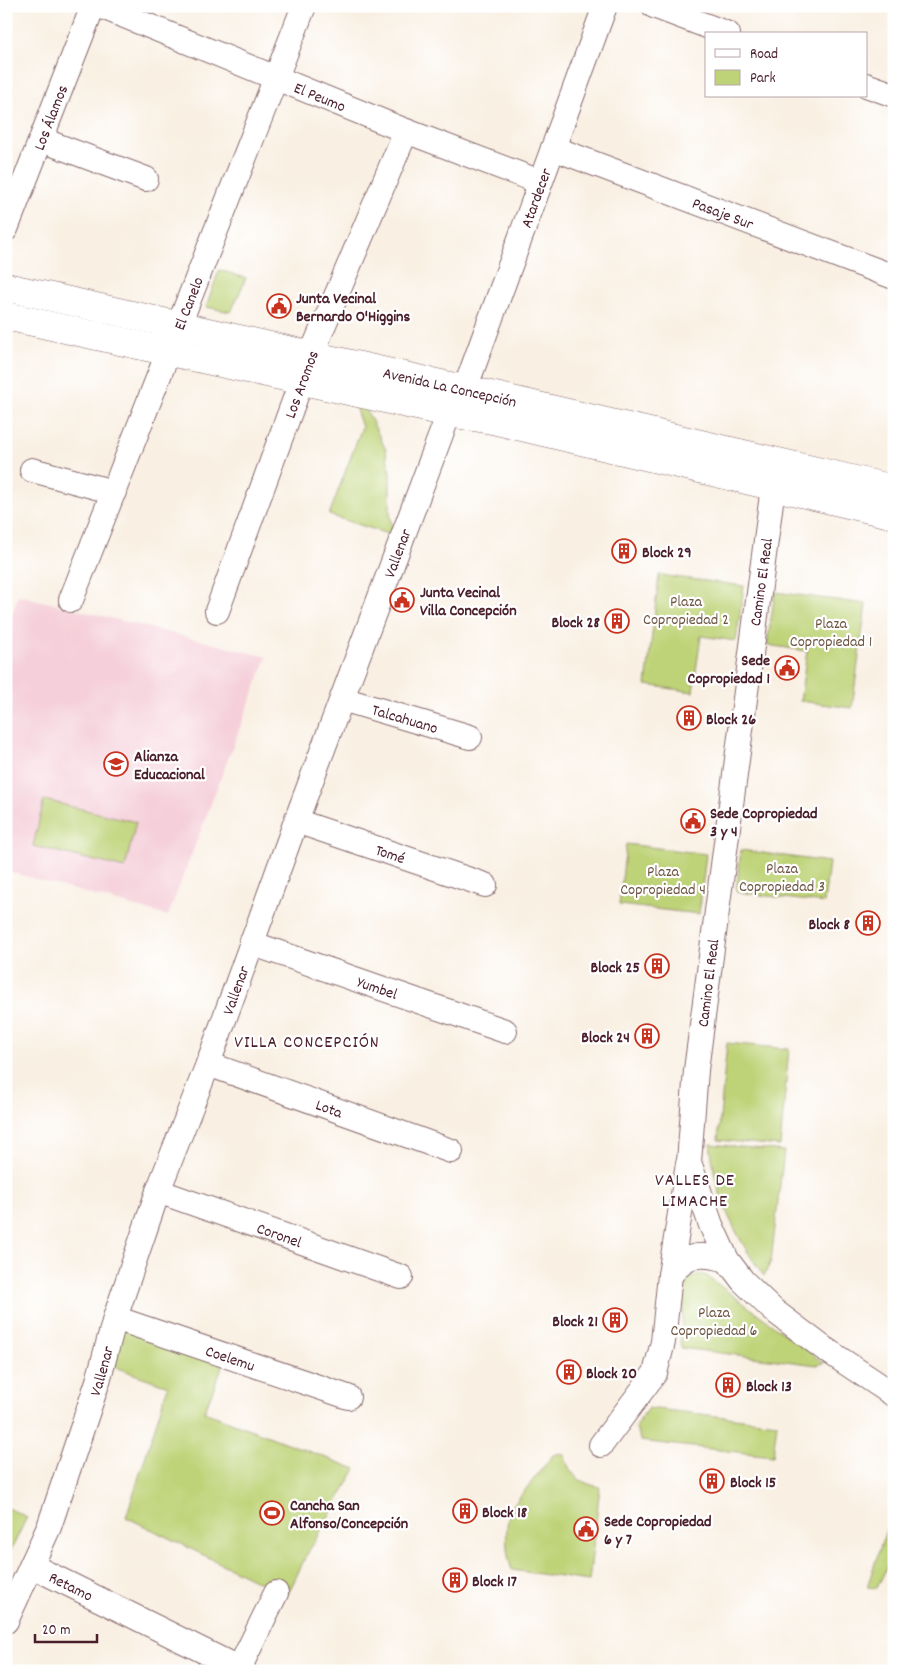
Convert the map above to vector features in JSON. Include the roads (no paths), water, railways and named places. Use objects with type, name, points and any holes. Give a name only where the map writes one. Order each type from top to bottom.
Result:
[{"type":"street","name":"Los Álamos","points":[[6,229],[93,6]]},
{"type":"street","name":"El Peumo","points":[[100,6],[406,131],[540,182]]},
{"type":"street","name":"El Canelo","points":[[71,600],[277,79],[304,6]]},
{"type":"street","name":"Atardecer","points":[[465,389],[605,6]]},
{"type":"street","points":[[654,6],[723,32]]},
{"type":"street","points":[[868,86],[894,95]]},
{"type":"street","name":"Los Aromos","points":[[217,611],[311,354],[406,131]]},
{"type":"street","points":[[42,140],[146,179]]},
{"type":"street","name":"Pasaje Sur","points":[[553,148],[894,277]]},
{"type":"street","name":"Avenida La Concepción","points":[[6,287],[465,389],[894,489]]},
{"type":"street","name":"Avenida La Concepción","points":[[6,316],[449,413],[492,420],[894,515]]},
{"type":"street","name":"Vallenar","points":[[6,1621],[56,1509],[98,1381],[115,1318],[158,1191],[208,1064],[296,821],[449,413],[465,389]]},
{"type":"street","points":[[32,470],[114,492]]},
{"type":"street","name":"Camino El Real","points":[[773,487],[697,1061],[689,1162],[711,1225],[727,1260],[743,1281],[773,1310],[822,1347],[894,1396]]},
{"type":"street","name":"Talcahuano","points":[[342,699],[470,737]]},
{"type":"street","name":"Tomé","points":[[296,821],[485,885]]},
{"type":"street","name":"Yumbel","points":[[251,943],[504,1031]]},
{"type":"street","name":"Lota","points":[[208,1064],[451,1151]]},
{"type":"street","points":[[601,1445],[655,1373],[663,1342],[670,1275],[689,1162]]},
{"type":"street","name":"Coronel","points":[[158,1191],[401,1277]]},
{"type":"street","points":[[670,1275],[688,1258],[697,1256],[727,1260]]},
{"type":"street","name":"Coelemu","points":[[115,1318],[348,1397]]},
{"type":"street","name":"Retamo","points":[[32,1566],[240,1670]]},
{"type":"street","points":[[240,1670],[276,1593]]},
{"type":"place","name":"Junta Vecinal Bernardo O'Higgins","points":[[279,306]]},
{"type":"place","name":"Block 29","points":[[624,551]]},
{"type":"place","name":"Junta Vecinal Villa Concepción","points":[[402,600]]},
{"type":"place","name":"Block 28","points":[[617,621]]},
{"type":"place","name":"Sede Copropiedad 1","points":[[787,668]]},
{"type":"place","name":"Block 26","points":[[689,718]]},
{"type":"place","name":"Alianza Educacional","points":[[116,764]]},
{"type":"place","name":"Sede Copropiedad 3 y 4","points":[[693,821]]},
{"type":"place","name":"Block 8","points":[[868,923]]},
{"type":"place","name":"Block 25","points":[[657,966]]},
{"type":"place","name":"Block 24","points":[[647,1036]]},
{"type":"place","name":"Block 21","points":[[615,1320]]},
{"type":"place","name":"Block 20","points":[[569,1372]]},
{"type":"place","name":"Block 13","points":[[728,1385]]},
{"type":"place","name":"Block 15","points":[[712,1481]]},
{"type":"place","name":"Block 18","points":[[465,1511]]},
{"type":"place","name":"Cancha San Alfonso/Concepción","points":[[272,1513]]},
{"type":"place","name":"Sede Copropiedad 6 y 7","points":[[586,1529]]},
{"type":"place","name":"Block 17","points":[[455,1580]]},
{"type":"district","name":"VILLA CONCEPCIÓN","points":[[307,1041]]},
{"type":"district","name":"VALLES DE LIMACHE","points":[[695,1189]]},
{"type":"park label","name":"Plaza Copropiedad 2","points":[[686,609]]},
{"type":"park label","name":"Plaza Copropiedad 1","points":[[831,631]]},
{"type":"park label","name":"Plaza Copropiedad 3","points":[[782,876]]},
{"type":"park label","name":"Plaza Copropiedad 4","points":[[663,879]]},
{"type":"park label","name":"Plaza Copropiedad 6","points":[[714,1320]]}]
